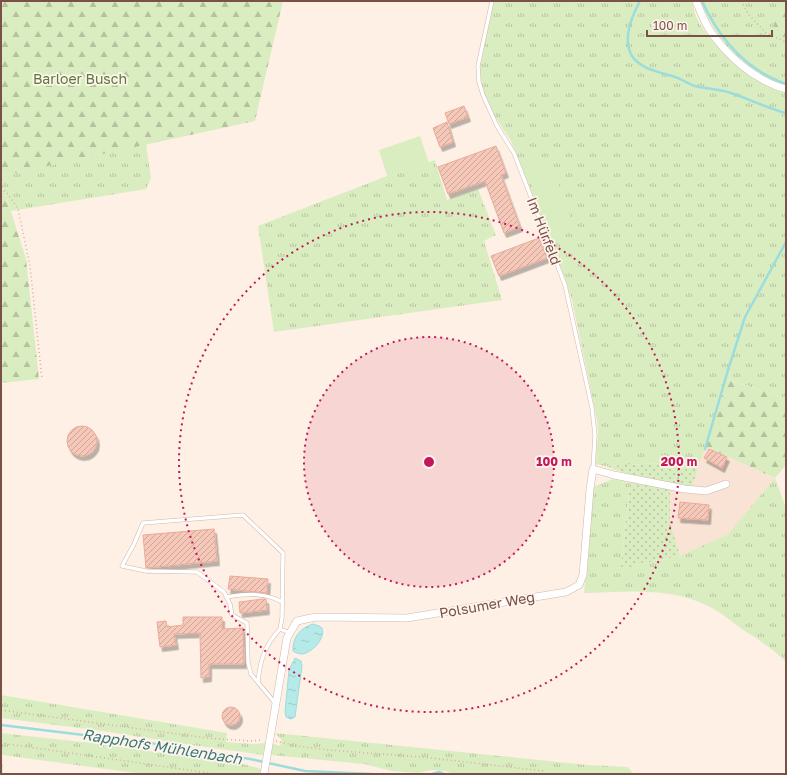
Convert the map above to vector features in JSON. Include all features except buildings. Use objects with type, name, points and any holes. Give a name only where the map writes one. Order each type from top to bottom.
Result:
[{"type":"street","points":[[696,1],[709,28],[719,42],[735,59],[762,79],[786,90]]},
{"type":"street","points":[[592,469],[614,475],[685,489],[706,491],[726,484]]},
{"type":"street","name":"Polsumer Weg","points":[[264,774],[287,638],[297,621],[316,617],[406,618],[566,592],[579,585],[583,575],[592,469]]},
{"type":"lane","name":"Im Hürfeld","points":[[492,1],[478,66],[479,82],[483,95],[497,126],[514,153],[565,285],[592,408],[595,435],[592,469]]},
{"type":"lane","points":[[258,682],[263,654],[271,639],[280,629],[283,553],[243,515],[143,523],[122,566],[146,571],[171,573],[197,572],[224,592],[230,604],[232,615],[248,623],[248,662],[251,674],[276,704]]},
{"type":"lane","points":[[226,597],[242,594],[262,594],[273,596],[282,602]]},
{"type":"lane","points":[[280,629],[290,633]]},
{"type":"path","points":[[742,1],[749,15],[766,33],[786,42]]},
{"type":"path","points":[[1,188],[8,194],[18,209],[30,266],[42,380]]},
{"type":"path","points":[[1,710],[206,738],[269,741],[328,750],[422,757],[544,771]]},
{"type":"path","points":[[1,743],[216,774]]},
{"type":"shaded area","points":[[704,446],[775,478],[728,534],[680,556],[670,522],[670,484],[692,487]]},
{"type":"green space","name":"Barloer Busch","points":[[1,1],[283,1],[255,121],[1,176]]},
{"type":"green space","points":[[494,1],[692,1],[699,22],[712,40],[730,60],[762,83],[773,89],[786,92],[786,398],[727,379],[700,461],[604,466],[596,464],[598,430],[597,420],[572,300],[511,141],[492,112],[483,92],[480,67]]},
{"type":"green space","points":[[700,1],[786,1],[786,87],[755,71],[744,63],[726,45],[711,24]]},
{"type":"green space","points":[[786,2],[786,38],[773,33],[776,14]]},
{"type":"green space","points":[[420,136],[429,163],[387,176],[379,150]]},
{"type":"green space","points":[[146,144],[151,178],[146,189],[11,211],[1,176]]},
{"type":"green space","points":[[549,156],[574,228],[550,236],[525,165]]},
{"type":"green space","points":[[435,160],[447,200],[478,189],[496,235],[484,241],[502,300],[274,332],[258,226],[387,176]]},
{"type":"green space","points":[[1,180],[26,259],[39,379],[1,383]]},
{"type":"green space","points":[[727,379],[786,398],[786,465],[775,478],[704,446]]},
{"type":"green space","points":[[700,461],[692,487],[670,484],[670,522],[680,556],[621,568],[631,475],[604,466]]},
{"type":"green space","points":[[775,478],[786,508],[786,662],[767,645],[719,612],[695,600],[664,593],[632,591],[584,593],[593,487],[613,479],[630,483],[621,568],[680,556],[728,534]]},
{"type":"green space","points":[[1,695],[227,733],[226,742],[253,744],[266,743],[263,755],[103,731],[1,718]]},
{"type":"green space","points":[[1,733],[91,743],[243,764],[261,769],[260,774],[143,774],[2,755],[3,774],[1,774]]},
{"type":"green space","points":[[275,733],[588,765],[628,767],[634,774],[452,774],[446,771],[431,770],[418,773],[392,771],[364,764],[271,755],[272,743],[280,746],[282,740]]},
{"type":"water","points":[[313,624],[322,628],[323,632],[320,640],[310,651],[302,654],[296,653],[293,651],[295,638],[304,628]]},
{"type":"water","points":[[295,658],[301,661],[302,666],[295,717],[291,719],[286,717],[285,712],[289,670]]},
{"type":"waterway","points":[[640,1],[631,21],[628,36],[629,50],[636,61],[652,70],[678,78],[695,86],[731,93],[786,113]]},
{"type":"waterway","points":[[702,1],[717,28],[735,51],[758,70],[786,84]]},
{"type":"waterway","points":[[705,449],[745,317],[786,242]]},
{"type":"waterway","name":"Rapphofs Mühlenbach","points":[[1,725],[150,743],[250,759],[305,771],[371,774]]},
{"type":"waterway","name":"Rapphofs Mühlenbach","points":[[432,774],[439,772],[444,774]]}]
